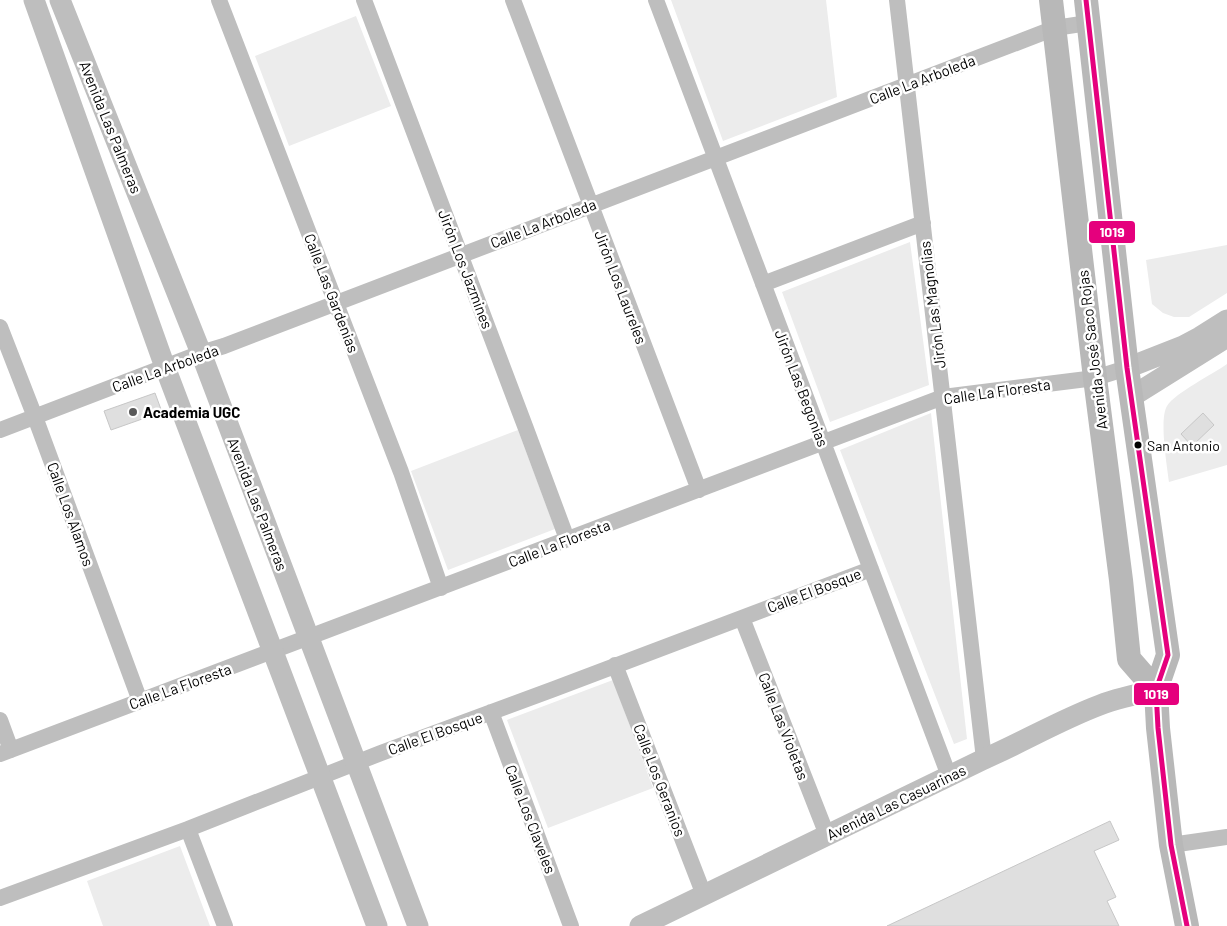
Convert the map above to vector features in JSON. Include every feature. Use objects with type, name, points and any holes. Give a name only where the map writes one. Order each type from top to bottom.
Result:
[{"type":"main road","name":"Avenida José Saco Rojas","points":[[1052,0],[1129,659],[1156,690]]},
{"type":"main road","points":[[1087,11],[1131,397],[1168,654],[1156,690],[1158,728],[1171,845],[1187,926]]},
{"type":"street","name":"Avenida Las Palmeras","points":[[34,0],[165,367],[377,926]]},
{"type":"street","name":"Avenida Las Palmeras","points":[[60,0],[201,353],[418,926]]},
{"type":"street","name":"Calle Las Gardenias","points":[[219,0],[401,472],[441,588]]},
{"type":"street","name":"Jirón Los Jazmines","points":[[364,0],[526,426],[567,540]]},
{"type":"street","name":"Jirón Los Laureles","points":[[513,0],[698,490]]},
{"type":"street","name":"Jirón Las Begonias","points":[[656,0],[949,776]]},
{"type":"street","name":"Jirón Las Magnolias","points":[[898,0],[984,759]]},
{"type":"street","name":"Calle La Arboleda","points":[[0,430],[1055,28],[1087,11]]},
{"type":"street","points":[[763,284],[923,223]]},
{"type":"street","points":[[1128,368],[1183,346],[1227,320]]},
{"type":"street","name":"Calle Los Alamos","points":[[0,326],[140,701]]},
{"type":"street","points":[[1131,397],[1227,337]]},
{"type":"street","name":"Calle La Floresta","points":[[6,752],[943,397],[1095,378],[1128,368]]},
{"type":"street","name":"Calle El Bosque","points":[[0,898],[188,829],[380,753],[871,569]]},
{"type":"street","name":"Calle Las Violetas","points":[[742,618],[827,835]]},
{"type":"street","name":"Calle Los Geranios","points":[[615,665],[704,895]]},
{"type":"street","name":"Avenida Las Casuarinas","points":[[640,926],[1070,717],[1120,698],[1156,690]]},
{"type":"street","name":"Calle Los Claveles","points":[[491,712],[572,926]]},
{"type":"street","points":[[0,720],[6,752]]},
{"type":"street","points":[[188,829],[225,926]]},
{"type":"street","points":[[1171,845],[1227,836]]},
{"type":"shaded area","points":[[671,0],[826,0],[837,97],[723,141]]},
{"type":"shaded area","points":[[356,16],[391,106],[289,146],[255,56]]},
{"type":"shaded area","points":[[910,242],[929,385],[830,422],[782,292]]},
{"type":"shaded area","points":[[1227,245],[1227,293],[1189,317],[1174,317],[1163,313],[1152,304],[1146,260]]},
{"type":"shaded area","points":[[1227,364],[1227,465],[1169,482],[1164,431],[1167,406],[1178,395]]},
{"type":"shaded area","points":[[931,413],[967,739],[954,744],[840,450]]},
{"type":"shaded area","points":[[518,430],[555,529],[448,570],[411,471]]},
{"type":"shaded area","points":[[613,680],[653,788],[548,828],[507,720]]},
{"type":"shaded area","points":[[180,846],[210,926],[103,926],[87,881]]},
{"type":"building","name":"Academia UGC","points":[[155,393],[162,412],[111,430],[104,411]]},
{"type":"building","points":[[1203,413],[1214,425],[1192,446],[1181,434]]},
{"type":"building","points":[[1110,821],[1119,840],[1094,851],[1116,897],[1107,901],[1119,926],[887,926]]},
{"type":"transit line","name":"1019","points":[[1086,0],[1127,368],[1168,655],[1156,690],[1158,728],[1171,845],[1187,926]]},
{"type":"place","name":"Academia UGC","points":[[133,412]]},
{"type":"place","name":"San Antonio","points":[[1138,445]]}]
